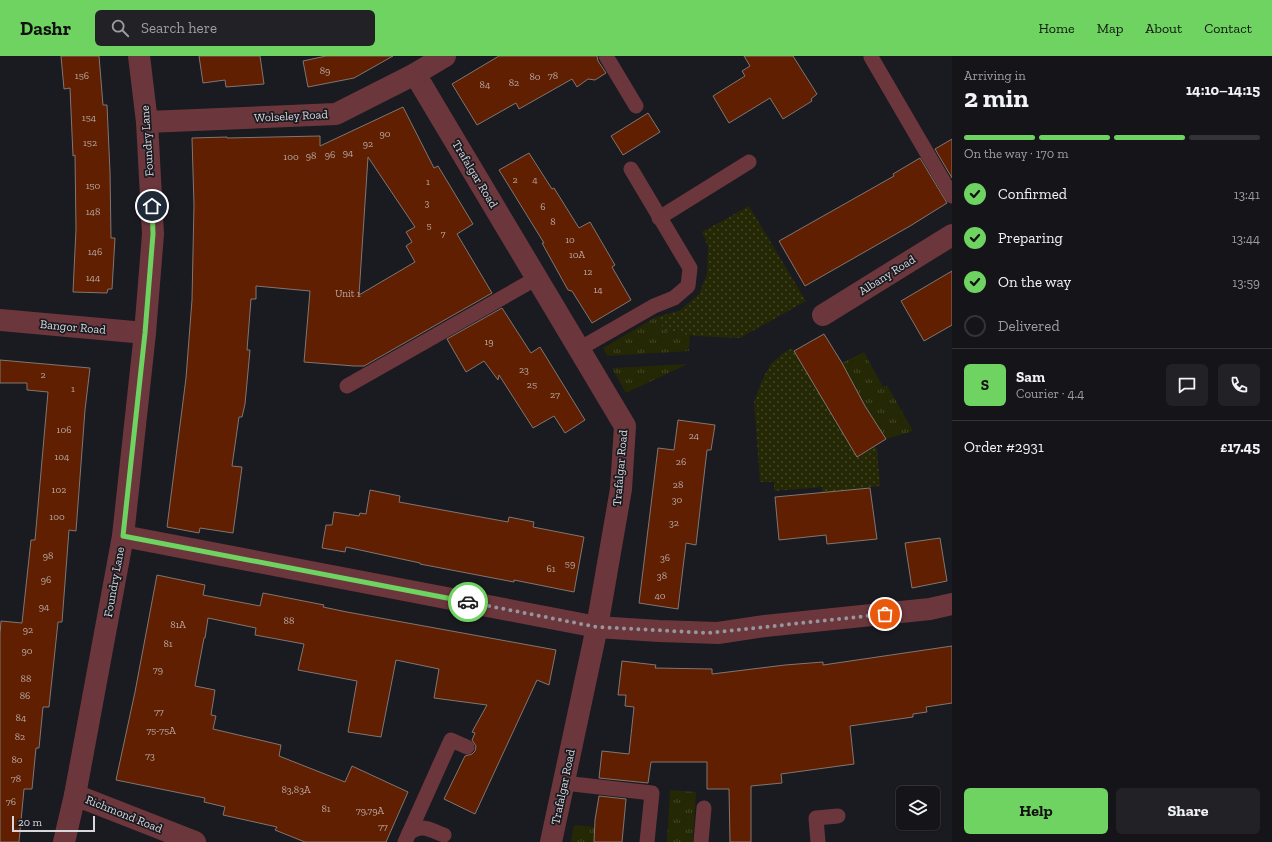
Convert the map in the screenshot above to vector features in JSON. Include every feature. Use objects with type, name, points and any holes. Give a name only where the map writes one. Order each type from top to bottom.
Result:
[{"type":"street","name":"Foundry Lane","points":[[64,842],[75,795],[123,536],[145,333],[153,234],[147,122],[139,56]]},
{"type":"street","name":"Wolseley Road","points":[[147,122],[336,114],[415,74],[445,56]]},
{"type":"street","name":"Trafalgar Road","points":[[415,74],[625,426],[621,489],[597,627],[551,842]]},
{"type":"street","name":"Albany Road","points":[[823,315],[952,235]]},
{"type":"street","name":"Bangor Road","points":[[0,320],[145,333]]},
{"type":"street","points":[[123,536],[597,627],[718,633],[765,626],[930,610],[952,604]]},
{"type":"street","name":"Richmond Road","points":[[75,795],[193,842]]},
{"type":"lane","points":[[606,56],[636,106]]},
{"type":"lane","points":[[871,57],[952,196]]},
{"type":"lane","points":[[659,218],[749,162]]},
{"type":"lane","points":[[579,349],[654,306],[674,298],[688,286],[690,268],[631,169]]},
{"type":"lane","points":[[347,386],[537,278]]},
{"type":"lane","points":[[407,838],[451,740],[467,747]]},
{"type":"lane","points":[[564,783],[652,793],[647,842]]},
{"type":"lane","points":[[701,842],[704,808]]},
{"type":"lane","points":[[818,842],[816,818],[838,816]]},
{"type":"lane","points":[[407,838],[416,828],[423,827],[444,835]]},
{"type":"green space","points":[[749,206],[806,301],[740,338],[695,336],[665,331],[656,317],[679,311],[699,294],[707,274],[708,246],[702,232]]},
{"type":"green space","points":[[656,317],[665,331],[690,335],[689,351],[607,356],[603,348]]},
{"type":"green space","points":[[792,348],[858,457],[874,447],[877,448],[880,486],[822,493],[822,487],[774,491],[774,482],[760,482],[754,402],[764,376],[771,364],[782,354]]},
{"type":"green space","points":[[864,352],[883,387],[887,385],[913,431],[886,439],[865,406],[842,363]]},
{"type":"green space","points":[[688,364],[626,393],[612,368]]},
{"type":"green space","points":[[670,790],[696,792],[693,842],[667,842]]},
{"type":"green space","points":[[574,825],[595,827],[594,842],[571,842]]},
{"type":"building","points":[[61,56],[99,56],[103,105],[107,105],[111,238],[115,238],[112,289],[108,289],[107,293],[73,292],[76,229],[75,155],[73,156],[70,88],[64,89]]},
{"type":"building","points":[[199,56],[260,56],[264,84],[226,87],[225,80],[203,83]]},
{"type":"building","points":[[326,56],[393,56],[354,78],[308,87],[303,61]]},
{"type":"building","points":[[499,56],[597,56],[598,61],[606,73],[595,80],[588,79],[577,87],[572,79],[519,109],[516,103],[477,125],[452,84]]},
{"type":"building","points":[[744,56],[793,56],[817,94],[811,99],[812,101],[783,119],[770,98],[729,123],[713,96],[745,76],[742,71],[750,66]]},
{"type":"building","points":[[403,107],[434,168],[438,166],[473,224],[457,234],[492,293],[364,366],[354,366],[304,362],[310,291],[256,286],[256,299],[251,299],[247,350],[250,350],[245,404],[242,417],[239,417],[232,466],[242,467],[233,533],[200,528],[199,533],[167,527],[186,378],[192,300],[194,205],[192,138],[320,136],[320,146]],"holes":[[[368,157],[415,227],[406,232],[412,242],[406,246],[415,262],[359,295]]]},
{"type":"building","points":[[648,113],[660,132],[623,155],[611,136]]},
{"type":"building","points":[[952,139],[952,178],[935,149]]},
{"type":"building","points":[[529,153],[552,189],[554,188],[579,228],[590,222],[615,265],[612,267],[631,300],[592,323],[572,291],[568,290],[542,243],[544,243],[499,170]]},
{"type":"building","points":[[920,158],[947,203],[805,286],[779,241],[894,176],[893,174]]},
{"type":"building","points":[[952,271],[952,325],[924,341],[901,301]]},
{"type":"building","points":[[502,308],[531,353],[540,347],[585,420],[565,433],[554,416],[533,428],[499,375],[498,380],[484,361],[466,372],[447,339]]},
{"type":"building","points":[[824,334],[842,363],[865,406],[886,439],[857,457],[794,351]]},
{"type":"building","points":[[0,360],[90,368],[85,410],[76,531],[69,530],[62,622],[58,622],[49,707],[43,707],[39,748],[36,748],[32,789],[24,789],[19,842],[0,842],[0,634],[1,621],[22,623],[31,540],[35,540],[48,392],[27,390],[27,383],[0,383]]},
{"type":"building","points":[[678,420],[715,425],[711,450],[707,450],[696,545],[686,543],[678,609],[639,603],[658,448],[674,450]]},
{"type":"building","points":[[870,488],[877,539],[827,544],[826,535],[779,540],[775,497]]},
{"type":"building","points":[[370,490],[400,496],[399,502],[508,522],[509,517],[534,522],[533,527],[584,537],[574,592],[420,564],[346,547],[345,552],[322,548],[326,525],[332,525],[334,512],[359,516],[360,513],[366,514]]},
{"type":"building","points":[[940,538],[947,581],[912,588],[905,543]]},
{"type":"building","points":[[157,575],[205,585],[203,595],[260,606],[263,593],[324,605],[323,607],[347,612],[556,650],[549,685],[537,680],[475,814],[444,799],[465,756],[472,754],[475,751],[476,746],[472,740],[475,733],[472,732],[487,705],[434,698],[439,669],[396,660],[381,737],[348,732],[357,681],[298,670],[304,644],[255,635],[256,628],[208,618],[195,686],[215,690],[211,715],[216,716],[213,729],[281,745],[279,756],[345,782],[352,766],[408,792],[386,842],[305,842],[275,830],[277,827],[223,815],[225,807],[204,802],[205,798],[116,780],[135,692]]},
{"type":"building","points":[[952,646],[952,703],[926,707],[927,712],[913,714],[913,717],[850,726],[854,764],[781,774],[782,783],[751,786],[751,842],[730,842],[729,789],[707,789],[707,762],[651,762],[648,783],[599,778],[602,751],[629,754],[634,707],[625,706],[626,695],[618,695],[622,661],[656,665],[655,668],[712,669],[712,674],[785,665],[823,662],[823,665]]},
{"type":"building","points":[[599,796],[626,799],[622,842],[594,842],[595,820]]},
{"type":"way so far","points":[[468,602],[597,627],[709,633],[885,614]]},
{"type":"route","points":[[152,206],[153,234],[145,333],[123,536],[468,602]]}]
